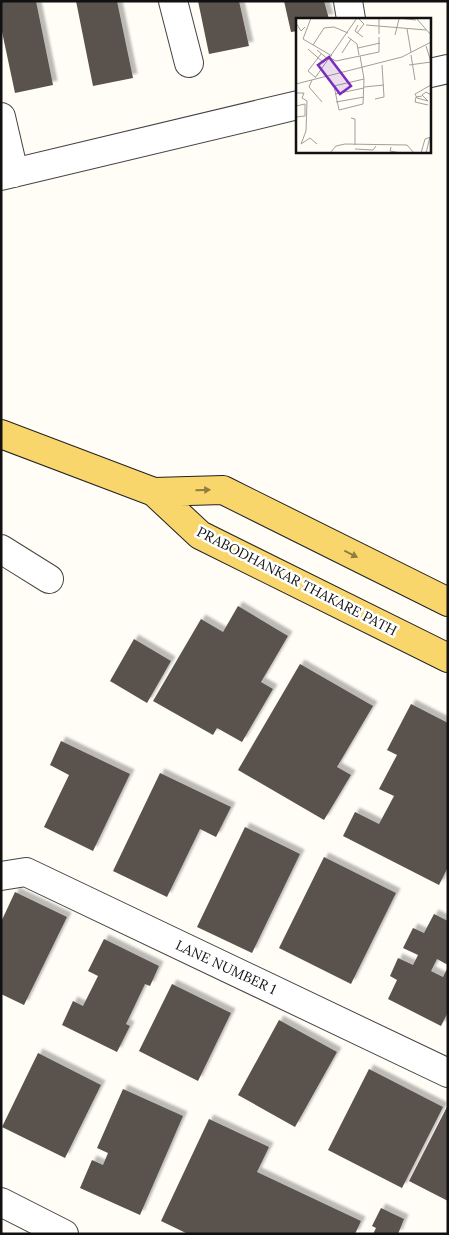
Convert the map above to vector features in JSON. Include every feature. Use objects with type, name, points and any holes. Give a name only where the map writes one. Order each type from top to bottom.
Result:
[{"type":"main road","name":"PRABODHANKAR THAKARE PATH","points":[[1,434],[154,492],[200,535],[448,658]]},
{"type":"main road","name":"PRABODHANKAR THAKARE PATH","points":[[154,492],[223,490],[448,602]]},
{"type":"street","points":[[173,1],[189,63]]},
{"type":"street","points":[[348,1],[351,18]]},
{"type":"street","points":[[432,73],[448,69]]},
{"type":"street","points":[[1,117],[8,174],[296,105]]},
{"type":"street","points":[[1,549],[49,579]]},
{"type":"street","name":"LANE NUMBER 1","points":[[1,876],[26,872],[448,1073]]},
{"type":"street","points":[[1,1202],[64,1234]]},
{"type":"building","points":[[1,1],[36,1],[53,85],[15,93],[1,27]]},
{"type":"building","points":[[76,1],[117,1],[133,78],[93,86]]},
{"type":"building","points":[[198,1],[239,1],[249,46],[209,54]]},
{"type":"building","points":[[284,1],[324,1],[329,18],[296,18],[296,31],[291,32]]},
{"type":"building","points":[[238,606],[288,636],[261,682],[273,689],[242,742],[217,728],[213,735],[153,701],[201,619],[223,632]]},
{"type":"building","points":[[134,639],[171,661],[147,703],[110,681]]},
{"type":"building","points":[[300,664],[373,706],[337,767],[351,775],[324,820],[238,770]]},
{"type":"building","points":[[411,704],[448,723],[448,867],[439,885],[343,836],[355,812],[379,824],[394,796],[379,789],[397,755],[387,750]]},
{"type":"building","points":[[61,741],[130,774],[93,851],[44,827],[69,775],[50,765]]},
{"type":"building","points":[[160,773],[231,807],[216,837],[200,829],[167,897],[113,871]]},
{"type":"building","points":[[245,827],[300,854],[252,953],[197,927]]},
{"type":"building","points":[[324,857],[396,893],[351,984],[279,948]]},
{"type":"building","points":[[15,892],[67,917],[24,1005],[1,994],[1,922]]},
{"type":"building","points":[[434,914],[448,921],[448,965],[437,959],[431,971],[443,977],[448,967],[448,1012],[441,1026],[388,999],[397,980],[390,976],[398,958],[413,965],[418,955],[403,948],[413,928],[424,933]]},
{"type":"building","points":[[104,939],[159,966],[150,986],[145,984],[126,1024],[130,1026],[117,1052],[62,1025],[73,1001],[83,1006],[98,976],[88,971]]},
{"type":"building","points":[[172,984],[231,1013],[198,1081],[139,1051]]},
{"type":"building","points":[[279,1020],[337,1052],[295,1127],[238,1095]]},
{"type":"building","points":[[38,1053],[101,1085],[65,1158],[2,1127]]},
{"type":"building","points":[[369,1069],[443,1107],[402,1188],[328,1150]]},
{"type":"building","points":[[123,1089],[183,1116],[140,1215],[80,1188],[92,1160],[103,1165],[108,1153],[97,1148]]},
{"type":"building","points":[[448,1105],[448,1201],[409,1181]]},
{"type":"building","points":[[209,1119],[269,1147],[257,1172],[361,1221],[355,1234],[188,1234],[161,1221]]},
{"type":"building","points":[[381,1208],[404,1219],[398,1234],[373,1234],[376,1228],[372,1226]]}]
